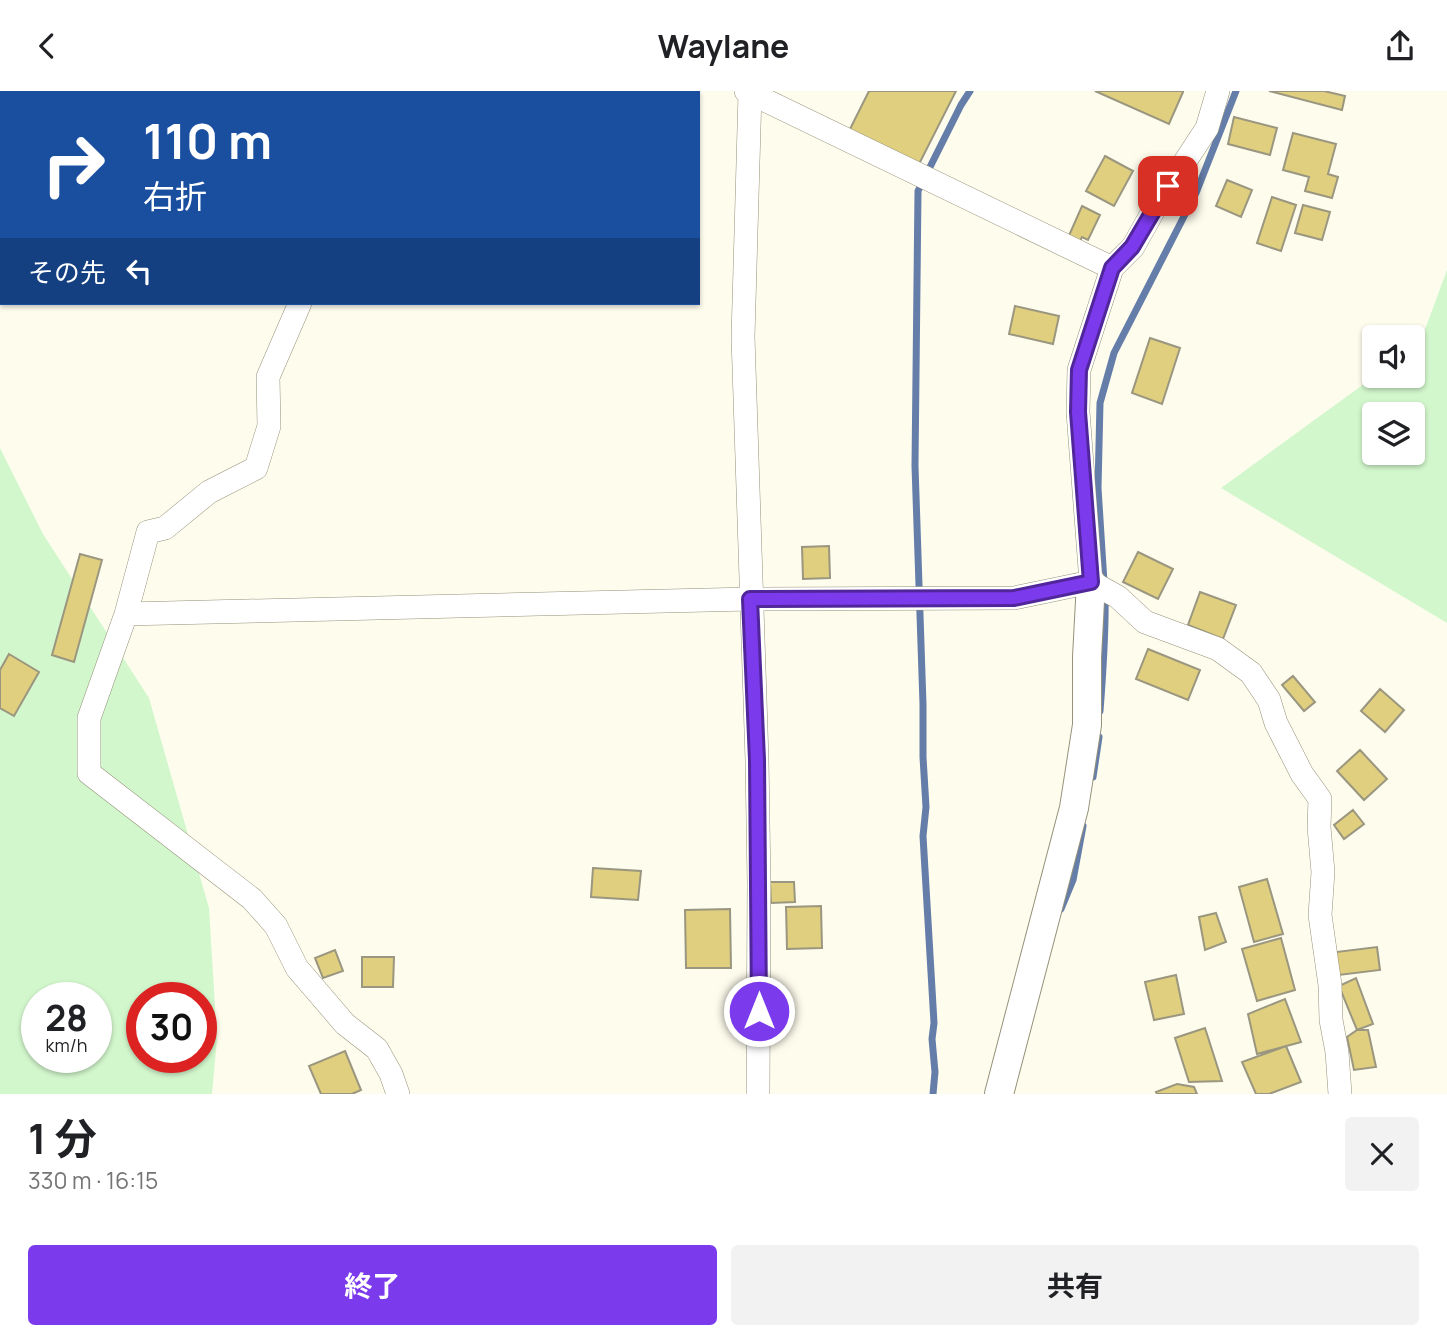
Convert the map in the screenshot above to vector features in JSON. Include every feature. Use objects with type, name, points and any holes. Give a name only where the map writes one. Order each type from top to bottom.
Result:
[{"type":"street","points":[[999,1094],[1073,808],[1087,725],[1091,582],[1078,412],[1079,370],[1112,268],[1132,247],[1207,128],[1218,91]]},
{"type":"street","points":[[758,1094],[759,870],[743,337],[748,92],[1112,268]]},
{"type":"street","points":[[299,305],[268,377],[269,426],[256,468],[209,492],[165,528],[148,532],[126,614],[89,718],[89,773],[252,899],[276,926],[297,968],[345,1024],[377,1049],[391,1074],[398,1094]]},
{"type":"street","points":[[126,614],[750,599],[1014,598],[1091,582],[1118,597],[1145,622],[1218,649],[1251,673],[1269,700],[1276,723],[1302,774],[1320,799],[1319,827],[1324,872],[1320,915],[1330,985],[1331,1020],[1340,1094]]},
{"type":"green space","points":[[1447,270],[1447,623],[1221,488],[1362,385],[1362,388],[1425,388],[1425,329]]},
{"type":"green space","points":[[0,448],[43,534],[149,698],[209,908],[214,982],[126,982],[126,1073],[214,1073],[212,1094],[0,1094]]},
{"type":"building","points":[[869,91],[956,91],[912,178],[843,143]]},
{"type":"building","points":[[1095,91],[1183,91],[1183,92],[1169,124]]},
{"type":"building","points":[[1269,91],[1324,91],[1345,96],[1342,110]]},
{"type":"building","points":[[1234,117],[1277,128],[1270,155],[1228,144]]},
{"type":"building","points":[[1293,133],[1336,144],[1328,174],[1338,177],[1332,198],[1305,191],[1309,177],[1283,170]]},
{"type":"building","points":[[1105,156],[1133,171],[1114,206],[1086,191]]},
{"type":"building","points":[[1227,180],[1252,190],[1241,217],[1216,206]]},
{"type":"building","points":[[1272,197],[1296,205],[1281,251],[1257,243]]},
{"type":"building","points":[[1303,205],[1330,212],[1322,240],[1295,233]]},
{"type":"building","points":[[1082,206],[1100,215],[1088,240],[1082,237],[1078,245],[1067,240]]},
{"type":"building","points":[[1015,306],[1059,316],[1053,344],[1009,334]]},
{"type":"building","points":[[1150,338],[1180,348],[1162,404],[1132,393]]},
{"type":"building","points":[[829,546],[830,578],[803,579],[802,547]]},
{"type":"building","points":[[1138,552],[1173,569],[1158,599],[1123,582]]},
{"type":"building","points":[[80,554],[102,560],[74,662],[52,655]]},
{"type":"building","points":[[1200,592],[1236,605],[1223,639],[1188,625]]},
{"type":"building","points":[[1148,649],[1200,670],[1188,700],[1136,679]]},
{"type":"building","points":[[9,654],[39,672],[14,716],[0,708],[0,670]]},
{"type":"building","points":[[1293,676],[1315,702],[1304,711],[1282,685]]},
{"type":"building","points":[[1380,689],[1404,710],[1385,732],[1361,711]]},
{"type":"building","points":[[1360,750],[1387,779],[1364,800],[1337,771]]},
{"type":"building","points":[[1353,810],[1364,824],[1344,839],[1334,825]]},
{"type":"building","points":[[593,868],[641,871],[638,900],[591,897]]},
{"type":"building","points":[[1267,879],[1283,934],[1254,942],[1239,887]]},
{"type":"building","points":[[770,882],[794,882],[795,902],[771,903]]},
{"type":"building","points":[[821,906],[822,948],[787,949],[786,907]]},
{"type":"building","points":[[730,909],[731,968],[686,968],[685,910]]},
{"type":"building","points":[[1216,913],[1226,942],[1205,950],[1199,917]]},
{"type":"building","points":[[1281,938],[1295,990],[1257,1001],[1242,949]]},
{"type":"building","points":[[1377,947],[1380,970],[1339,975],[1336,952]]},
{"type":"building","points":[[335,950],[343,971],[323,978],[315,958]]},
{"type":"building","points":[[362,957],[394,957],[393,987],[362,987]]},
{"type":"building","points":[[1176,975],[1184,1014],[1154,1020],[1145,982]]},
{"type":"building","points":[[1356,978],[1373,1024],[1357,1030],[1339,986]]},
{"type":"building","points":[[1285,999],[1301,1042],[1257,1054],[1248,1014]]},
{"type":"building","points":[[1205,1028],[1222,1081],[1189,1082],[1175,1038]]},
{"type":"building","points":[[1357,1030],[1368,1030],[1376,1067],[1354,1070],[1347,1037]]},
{"type":"building","points":[[1286,1046],[1301,1082],[1269,1094],[1256,1094],[1242,1062]]},
{"type":"building","points":[[345,1051],[361,1090],[352,1094],[321,1094],[309,1066]]},
{"type":"building","points":[[1177,1084],[1194,1087],[1197,1094],[1156,1092]]},
{"type":"waterway","points":[[933,1094],[934,1023],[923,836],[926,807],[915,466],[918,191],[970,91]]},
{"type":"waterway","points":[[1104,582],[1098,488],[1100,403],[1114,353],[1196,193],[1236,91]]},
{"type":"waterway","points":[[1100,711],[1105,594]]},
{"type":"waterway","points":[[1093,777],[1099,737]]},
{"type":"waterway","points":[[1061,909],[1073,880],[1083,826]]},
{"type":"route","points":[[759,1011],[757,760],[750,599],[1014,598],[1091,582],[1078,412],[1079,370],[1112,268],[1132,247],[1168,186]]}]
